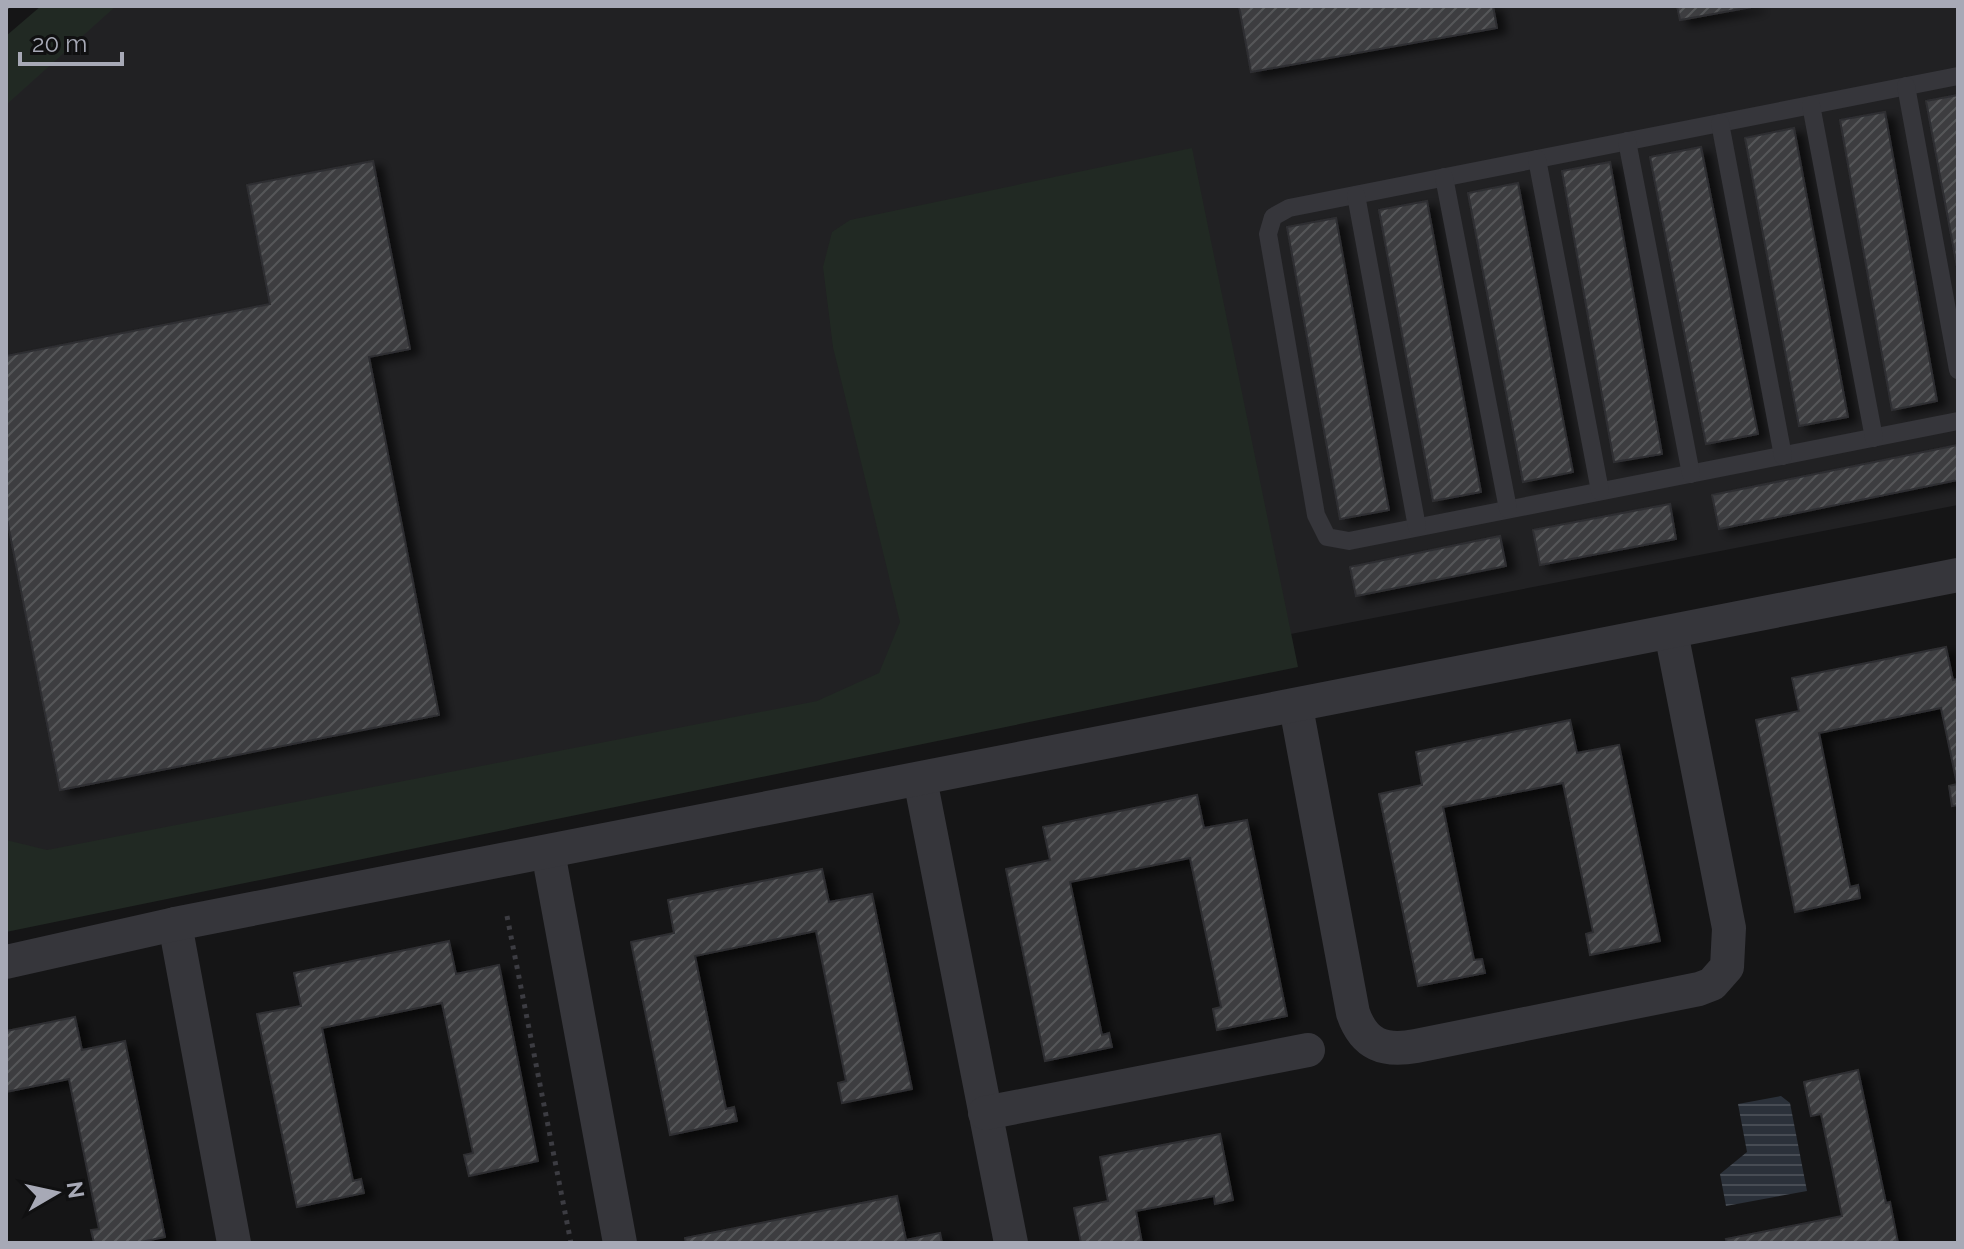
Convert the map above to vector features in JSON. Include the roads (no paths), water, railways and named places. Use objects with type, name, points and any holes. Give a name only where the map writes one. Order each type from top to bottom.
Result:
[{"type":"street","points":[[6,962],[175,924],[1958,575]]},
{"type":"street","points":[[1296,707],[1353,1013],[1361,1031],[1377,1046],[1392,1050],[1416,1046],[1699,989],[1712,984],[1727,967],[1729,928],[1671,632]]},
{"type":"street","points":[[920,779],[1011,1243]]},
{"type":"street","points":[[548,852],[620,1243]]},
{"type":"street","points":[[175,924],[234,1243]]},
{"type":"street","points":[[985,1113],[1308,1050]]},
{"type":"lane","points":[[1958,76],[1289,208],[1273,217],[1268,234],[1316,515],[1327,537],[1349,541],[1958,421]]},
{"type":"lane","points":[[1906,86],[1958,370]]},
{"type":"lane","points":[[1811,105],[1874,438]]},
{"type":"lane","points":[[1720,123],[1783,456]]},
{"type":"lane","points":[[1627,141],[1691,474]]},
{"type":"lane","points":[[1537,159],[1600,491]]},
{"type":"lane","points":[[1444,177],[1508,509]]},
{"type":"lane","points":[[1356,195],[1417,527]]}]
